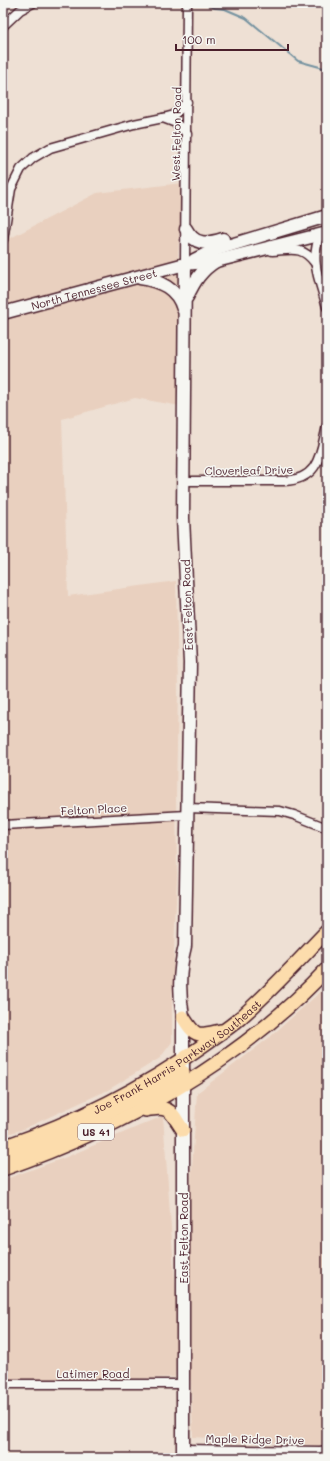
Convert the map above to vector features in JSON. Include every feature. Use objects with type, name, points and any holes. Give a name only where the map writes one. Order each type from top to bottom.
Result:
[{"type":"main road","name":"Joe Frank Harris Parkway Southeast","points":[[3,1169],[59,1149],[137,1112],[183,1072],[225,1030],[272,989],[327,932]]},
{"type":"main road","name":"Joe Frank Harris Parkway Southeast","points":[[3,1147],[40,1134],[183,1072],[251,1038],[296,1000],[327,969]]},
{"type":"main road","points":[[183,1017],[191,1030],[197,1034],[206,1034],[225,1030]]},
{"type":"main road","points":[[3,1158],[69,1132],[142,1095],[183,1072]]},
{"type":"main road","points":[[137,1112],[165,1108],[172,1113],[183,1130]]},
{"type":"street","points":[[3,26],[20,10],[33,3]]},
{"type":"street","name":"West Felton Road","points":[[185,264],[188,3]]},
{"type":"street","points":[[3,240],[11,189],[21,169],[32,158],[50,148],[174,115],[187,102]]},
{"type":"street","points":[[163,118],[176,123],[187,134]]},
{"type":"street","name":"North Tennessee Street","points":[[185,264],[214,250],[306,221],[327,216]]},
{"type":"street","points":[[186,229],[190,235],[197,240],[206,243],[271,226],[290,222],[306,221]]},
{"type":"street","points":[[323,234],[316,246],[315,263],[327,307]]},
{"type":"street","name":"North Tennessee Street","points":[[3,313],[185,264],[216,261],[323,234]]},
{"type":"street","points":[[245,253],[296,249],[305,252],[315,263]]},
{"type":"street","points":[[184,307],[197,276],[216,261]]},
{"type":"street","name":"East Felton Road","points":[[183,1454],[183,1017],[189,994],[189,959],[184,946],[190,663],[183,482],[185,264]]},
{"type":"street","points":[[136,277],[154,281],[167,287],[179,299],[184,307]]},
{"type":"street","name":"Cloverleaf Drive","points":[[183,482],[284,482],[299,479],[309,473],[317,464],[327,426]]},
{"type":"street","name":"Felton Place","points":[[3,824],[187,812],[280,811],[327,828]]},
{"type":"street","name":"Latimer Road","points":[[3,1384],[183,1384]]},
{"type":"street","name":"Maple Ridge Drive","points":[[183,1454],[327,1450]]},
{"type":"shaded area","points":[[182,183],[178,254],[186,407],[135,398],[62,419],[68,596],[176,581],[178,692],[176,796],[177,877],[172,1000],[172,1042],[160,1058],[108,1090],[21,1130],[3,1135],[3,242],[97,193]]},
{"type":"shaded area","points":[[327,986],[327,1446],[193,1437],[191,1384],[187,1341],[190,1197],[197,1093],[270,1037]]},
{"type":"shaded area","points":[[163,1116],[179,1338],[175,1377],[3,1384],[3,1180],[64,1158]]},
{"type":"waterway","points":[[202,3],[215,8],[225,9],[246,18],[298,61],[327,69]]}]
